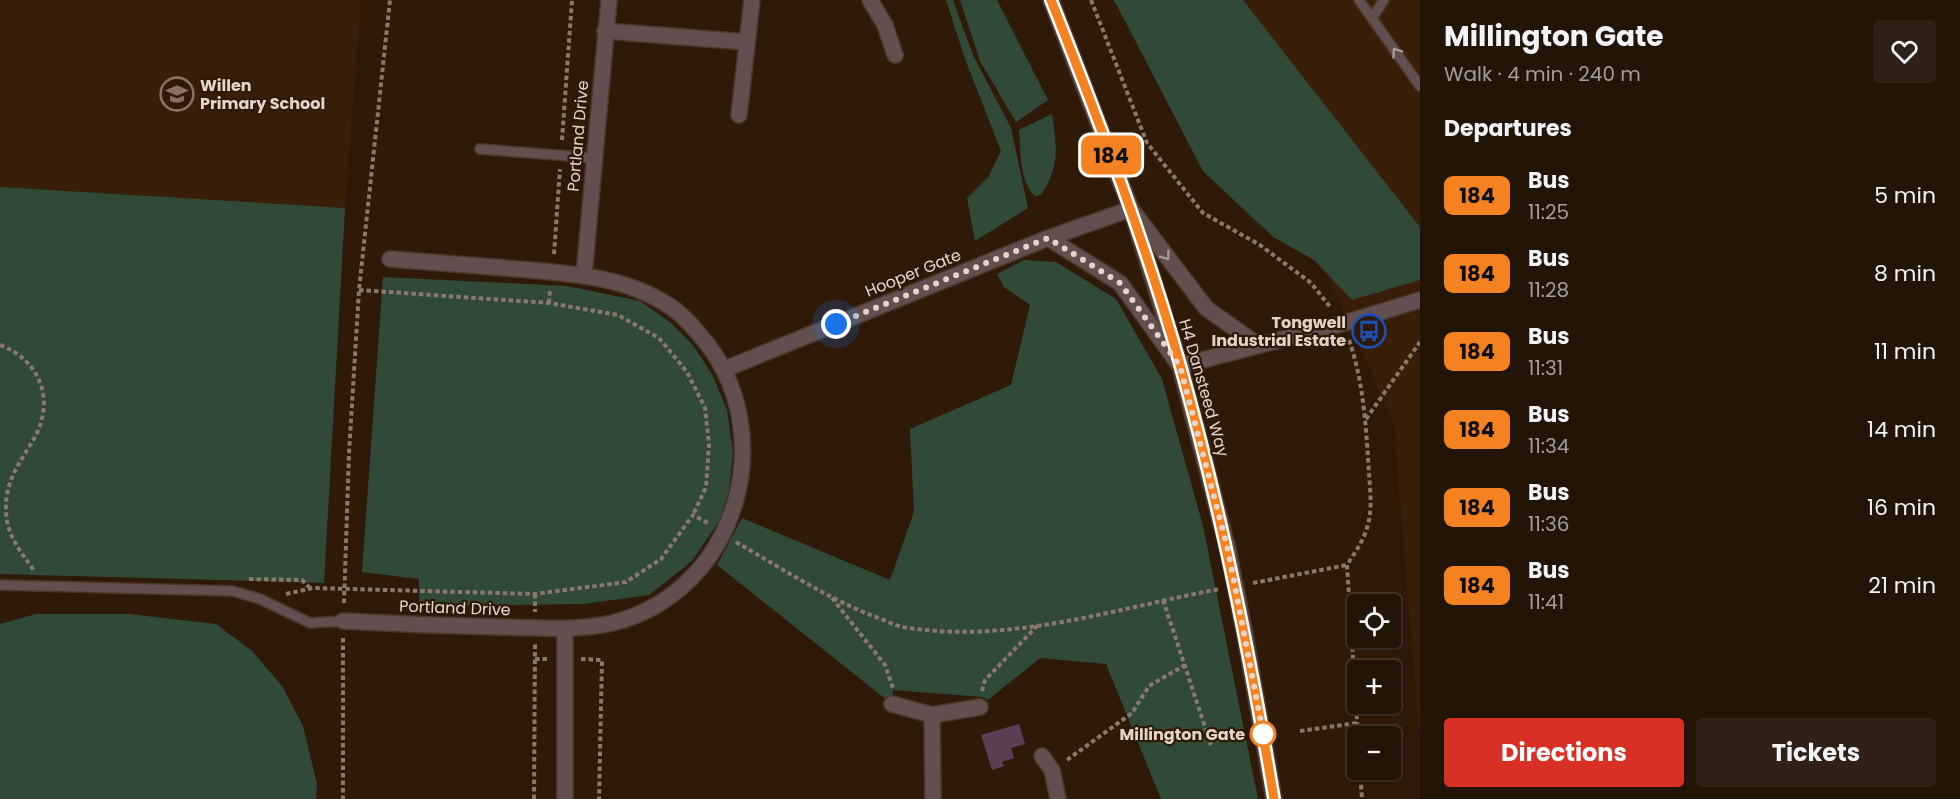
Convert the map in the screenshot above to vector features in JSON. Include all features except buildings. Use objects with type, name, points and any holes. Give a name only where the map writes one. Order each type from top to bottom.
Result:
[{"type":"street","name":"Portland Drive","points":[[584,275],[609,0]]},
{"type":"street","points":[[739,115],[752,0]]},
{"type":"street","points":[[870,0],[885,25],[895,55]]},
{"type":"street","name":"H4 Dansteed Way","points":[[1051,0],[1131,209],[1180,366],[1228,550],[1274,799]]},
{"type":"street","points":[[605,31],[747,42]]},
{"type":"street","points":[[1131,209],[1206,308],[1258,345]]},
{"type":"street","name":"Hooper Gate","points":[[725,369],[1048,238],[1131,209]]},
{"type":"street","points":[[1048,238],[1120,283],[1180,366],[1344,323],[1420,300]]},
{"type":"street","name":"Portland Drive","points":[[343,621],[535,628],[565,628],[613,622],[655,604],[699,570],[711,555],[732,514],[739,491],[744,453],[740,414],[725,369],[711,347],[684,316],[668,304],[627,285],[584,275],[390,260]]},
{"type":"street","points":[[565,628],[565,799]]},
{"type":"street","points":[[892,704],[932,716],[980,707]]},
{"type":"street","points":[[932,716],[933,799]]},
{"type":"street","points":[[1042,756],[1052,770],[1058,799]]},
{"type":"lane","points":[[1359,0],[1420,86]]},
{"type":"lane","points":[[1372,18],[1383,0]]},
{"type":"lane","points":[[480,149],[595,158]]},
{"type":"lane","points":[[0,585],[231,591],[260,599],[310,623],[343,621]]},
{"type":"path","points":[[343,799],[343,621],[346,589],[349,453],[359,290],[390,0]]},
{"type":"path","points":[[260,599],[313,588],[535,594],[626,582],[661,559],[693,515],[706,487],[709,444],[705,408],[687,372],[659,338],[618,315],[549,303],[359,290]]},
{"type":"path","points":[[1366,419],[1420,342]]},
{"type":"path","points":[[0,345],[12,350],[32,365],[41,385],[43,407],[37,433],[9,483],[6,513],[14,541],[45,586]]},
{"type":"path","points":[[693,515],[723,531],[731,540],[831,597],[902,626],[991,630],[1038,625],[1096,618],[1163,600],[1232,587]]},
{"type":"path","points":[[1243,585],[1347,566]]},
{"type":"path","points":[[534,799],[535,594]]},
{"type":"path","points":[[831,597],[885,666],[893,690],[892,704]]},
{"type":"path","points":[[1163,600],[1211,746]]},
{"type":"path","points":[[980,707],[985,680],[1038,625]]},
{"type":"path","points":[[535,659],[602,660],[599,799]]},
{"type":"path","points":[[1052,770],[1132,713],[1149,686],[1185,664]]},
{"type":"path","points":[[1300,731],[1357,723]]},
{"type":"path","points":[[1361,780],[1362,799]]},
{"type":"shaded area","name":"Willen Primary School","points":[[0,0],[361,0],[345,208],[0,187]]},
{"type":"shaded area","points":[[1134,0],[1420,0],[1420,741],[1394,424],[1307,230]]},
{"type":"green space","points":[[946,0],[953,0],[973,55],[1011,128],[1028,208],[975,241],[967,198],[989,176],[1001,151],[965,59]]},
{"type":"green space","points":[[960,0],[997,0],[1048,100],[1016,122],[980,61]]},
{"type":"green space","points":[[1114,0],[1243,0],[1420,227],[1420,280],[1352,300],[1314,260],[1273,237],[1203,171]]},
{"type":"green space","points":[[1052,114],[1056,146],[1054,166],[1041,195],[1035,196],[1023,174],[1019,130]]},
{"type":"green space","points":[[0,187],[345,208],[324,583],[0,574]]},
{"type":"green space","points":[[1024,260],[1056,262],[1116,299],[1162,379],[1203,526],[1258,799],[1161,799],[1106,664],[1040,658],[988,700],[983,697],[893,690],[892,704],[717,565],[742,518],[890,580],[914,512],[910,429],[1011,385],[1030,305],[1004,287],[997,274]]},
{"type":"green space","points":[[383,277],[567,286],[640,301],[671,323],[693,345],[713,376],[727,410],[733,453],[729,490],[720,520],[692,561],[649,595],[583,604],[419,606],[419,579],[362,572]]},
{"type":"green space","points":[[36,614],[129,614],[216,624],[252,651],[282,686],[303,726],[317,784],[316,799],[0,799],[0,624]]},
{"type":"bus line","name":"184","points":[[1051,0],[1131,209],[1180,366],[1208,466],[1244,630],[1274,799]]},
{"type":"place","name":"Willen Primary School","points":[[177,94]]},
{"type":"place","name":"Tongwell Industrial Estate","points":[[1369,331]]},
{"type":"place","name":"Millington Gate","points":[[1263,734]]},
{"type":"route","points":[[836,324],[1048,238],[1120,283],[1180,366],[1208,466],[1228,550],[1265,743],[1263,734]]}]
